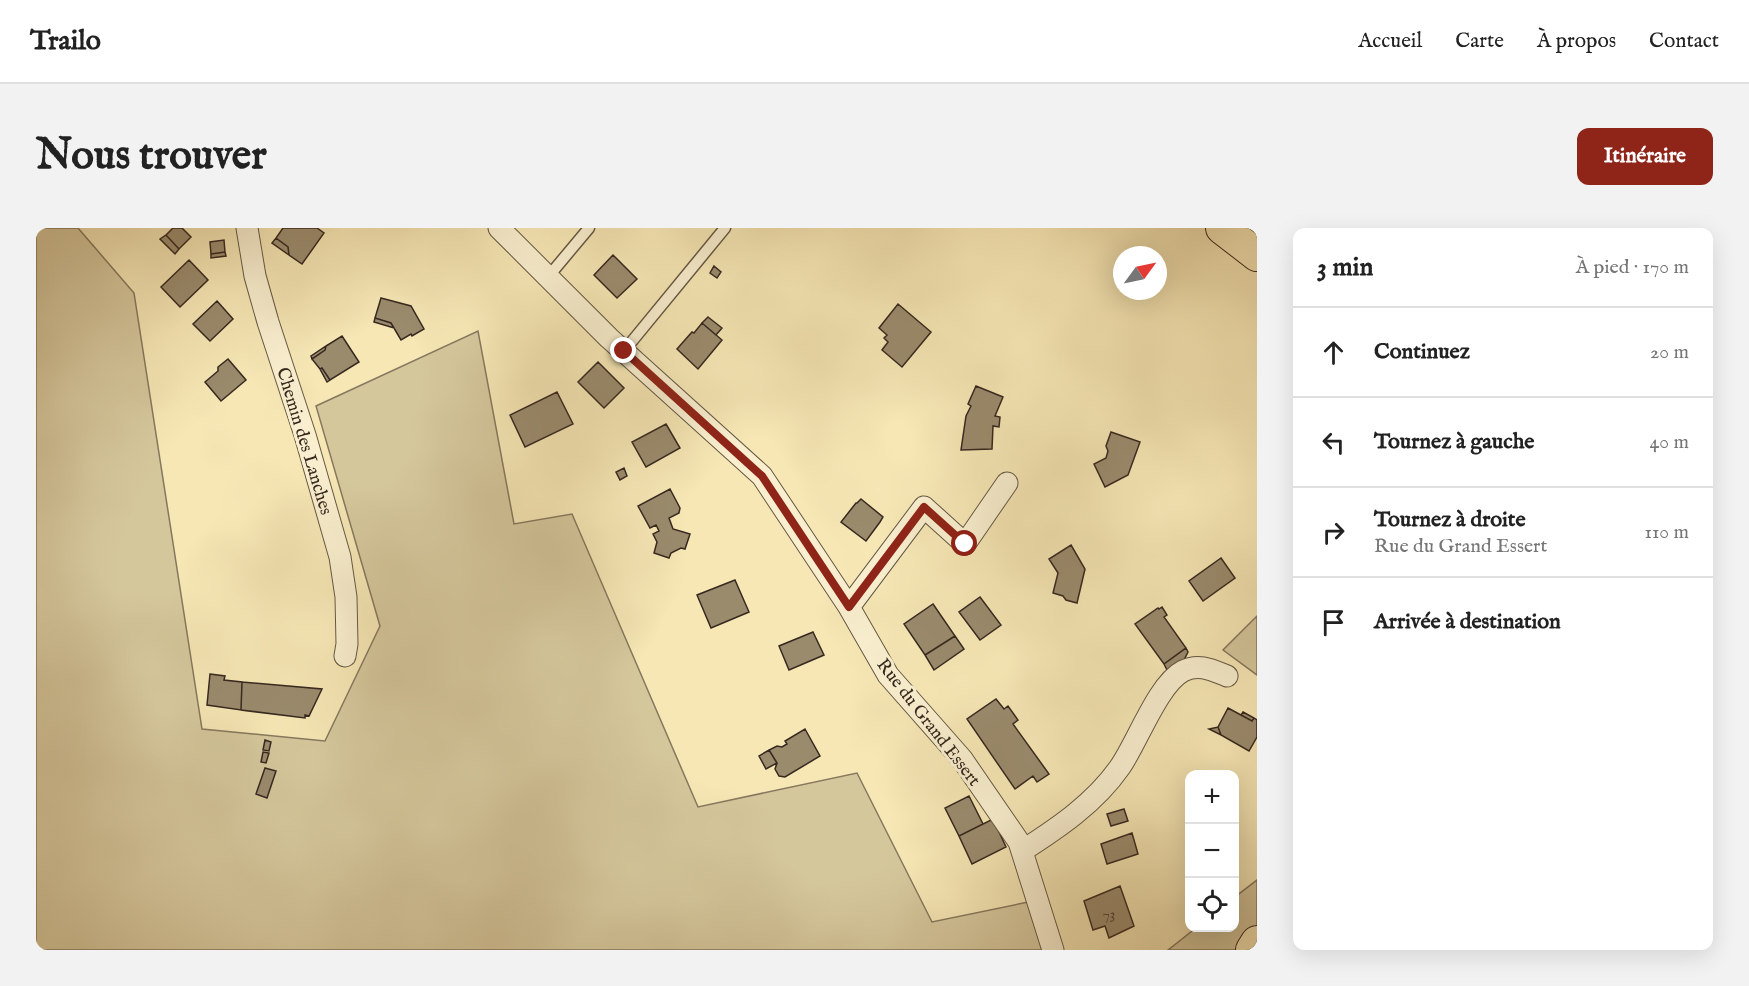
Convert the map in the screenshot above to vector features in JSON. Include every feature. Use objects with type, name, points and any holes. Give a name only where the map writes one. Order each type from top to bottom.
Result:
[{"type":"main road","points":[[1222,228],[1257,255]]},
{"type":"main road","points":[[1252,950],[1257,942]]},
{"type":"street","name":"Chemin des Lanches","points":[[247,228],[255,276],[268,322],[305,435],[340,557],[346,597],[345,656]]},
{"type":"street","name":"Rue du Grand Essert","points":[[499,228],[624,351],[762,476],[849,607],[888,675],[962,759],[1019,842],[1053,950]]},
{"type":"street","points":[[849,607],[924,507],[965,544],[1007,483]]},
{"type":"street","points":[[1022,851],[1060,826],[1098,793],[1120,767],[1166,686],[1183,671],[1201,666],[1227,676]]},
{"type":"lane","points":[[548,277],[589,228]]},
{"type":"lane","points":[[624,351],[725,228]]},
{"type":"shaded area","points":[[36,228],[78,228],[134,293],[202,729],[325,741],[380,626],[316,406],[478,331],[514,524],[572,514],[698,807],[857,773],[932,922],[1038,900],[1049,950],[36,950]]},
{"type":"shaded area","points":[[1257,616],[1257,675],[1223,650]]},
{"type":"shaded area","points":[[1257,880],[1257,950],[1168,950],[1191,932],[1239,932],[1239,894]]},
{"type":"building","points":[[173,228],[182,228],[191,237],[179,249],[166,235]]},
{"type":"building","points":[[283,228],[317,228],[324,233],[302,264],[289,255],[288,247],[276,238]]},
{"type":"building","points":[[166,235],[179,249],[175,254],[160,239]]},
{"type":"building","points":[[276,238],[288,247],[289,255],[272,243]]},
{"type":"building","points":[[224,240],[225,252],[211,254],[210,242]]},
{"type":"building","points":[[225,252],[226,256],[211,258],[211,254]]},
{"type":"building","points":[[613,255],[637,279],[617,298],[594,275]]},
{"type":"building","points":[[189,260],[208,280],[180,307],[161,287]]},
{"type":"building","points":[[714,266],[721,272],[717,278],[710,273]]},
{"type":"building","points":[[381,298],[411,306],[424,329],[401,340],[391,323],[375,318]]},
{"type":"building","points":[[217,301],[233,319],[210,341],[193,324]]},
{"type":"building","points":[[898,304],[931,332],[902,367],[882,350],[888,342],[884,338],[887,335],[879,328]]},
{"type":"building","points":[[708,317],[722,328],[716,335],[702,323]]},
{"type":"building","points":[[375,318],[391,323],[394,328],[374,322]]},
{"type":"building","points":[[702,323],[722,340],[698,369],[677,349]]},
{"type":"building","points":[[342,336],[359,362],[330,380],[312,359]]},
{"type":"building","points":[[326,346],[325,350],[312,359],[311,356]]},
{"type":"building","points":[[228,359],[246,380],[221,401],[205,382]]},
{"type":"building","points":[[598,362],[624,388],[604,408],[578,382]]},
{"type":"building","points":[[322,368],[330,380],[327,382],[320,369]]},
{"type":"building","points":[[976,386],[1003,397],[995,416],[1000,417],[999,427],[993,426],[992,449],[961,450],[966,416],[971,406],[968,404]]},
{"type":"building","points":[[557,392],[573,424],[525,447],[510,415]]},
{"type":"building","points":[[666,424],[680,448],[646,467],[632,442]]},
{"type":"building","points":[[1111,432],[1140,442],[1128,475],[1105,487],[1094,464],[1106,458],[1108,451],[1106,446]]},
{"type":"building","points":[[624,468],[627,476],[620,480],[616,472]]},
{"type":"building","points":[[670,489],[680,508],[679,513],[669,518],[673,529],[690,534],[685,549],[681,548],[671,553],[669,558],[654,553],[657,542],[653,534],[659,531],[656,525],[650,528],[638,506]]},
{"type":"building","points":[[861,499],[883,517],[866,541],[841,522]]},
{"type":"building","points":[[1071,545],[1085,569],[1077,603],[1053,593],[1058,573],[1049,559]]},
{"type":"building","points":[[1221,558],[1235,578],[1203,601],[1189,581]]},
{"type":"building","points":[[735,580],[749,612],[711,628],[697,595]]},
{"type":"building","points":[[980,597],[1001,625],[980,640],[959,612]]},
{"type":"building","points":[[933,604],[955,636],[925,655],[904,624]]},
{"type":"building","points":[[1162,607],[1167,615],[1164,617],[1186,648],[1164,664],[1135,624]]},
{"type":"building","points":[[813,632],[824,655],[789,670],[779,646]]},
{"type":"building","points":[[955,636],[964,649],[934,670],[925,655]]},
{"type":"building","points":[[1186,648],[1188,652],[1183,662],[1168,672],[1164,664]]},
{"type":"building","points":[[210,674],[225,676],[224,680],[242,682],[241,710],[207,705]]},
{"type":"building","points":[[242,682],[322,689],[309,716],[305,715],[305,718],[241,710]]},
{"type":"building","points":[[996,699],[1004,709],[1008,706],[1018,720],[1013,724],[1049,774],[1037,782],[1033,776],[1015,789],[967,719]]},
{"type":"building","points":[[1228,708],[1252,721],[1254,718],[1257,720],[1257,737],[1249,751],[1221,735],[1218,727]]},
{"type":"building","points":[[1243,712],[1254,718],[1252,721],[1241,715]]},
{"type":"building","points":[[1218,727],[1221,735],[1209,729]]},
{"type":"building","points":[[805,729],[820,756],[785,777],[779,776],[775,769],[777,763],[769,750],[777,746],[782,747],[787,744],[785,741]]},
{"type":"building","points":[[265,740],[271,742],[269,751],[263,750]]},
{"type":"building","points":[[769,750],[777,763],[766,769],[759,756]]},
{"type":"building","points":[[263,752],[269,753],[266,763],[261,762]]},
{"type":"building","points":[[265,768],[276,771],[267,798],[256,794]]},
{"type":"building","points":[[969,796],[983,824],[959,836],[945,808]]},
{"type":"building","points":[[1124,809],[1128,821],[1111,826],[1107,814]]},
{"type":"building","points":[[993,819],[1006,847],[972,864],[959,836]]},
{"type":"building","points":[[1132,833],[1138,854],[1107,864],[1101,844]]},
{"type":"building","points":[[1120,886],[1134,926],[1109,938],[1105,926],[1093,930],[1084,901]]},
{"type":"route","points":[[624,351],[762,476],[849,607],[924,507],[965,544]]}]
